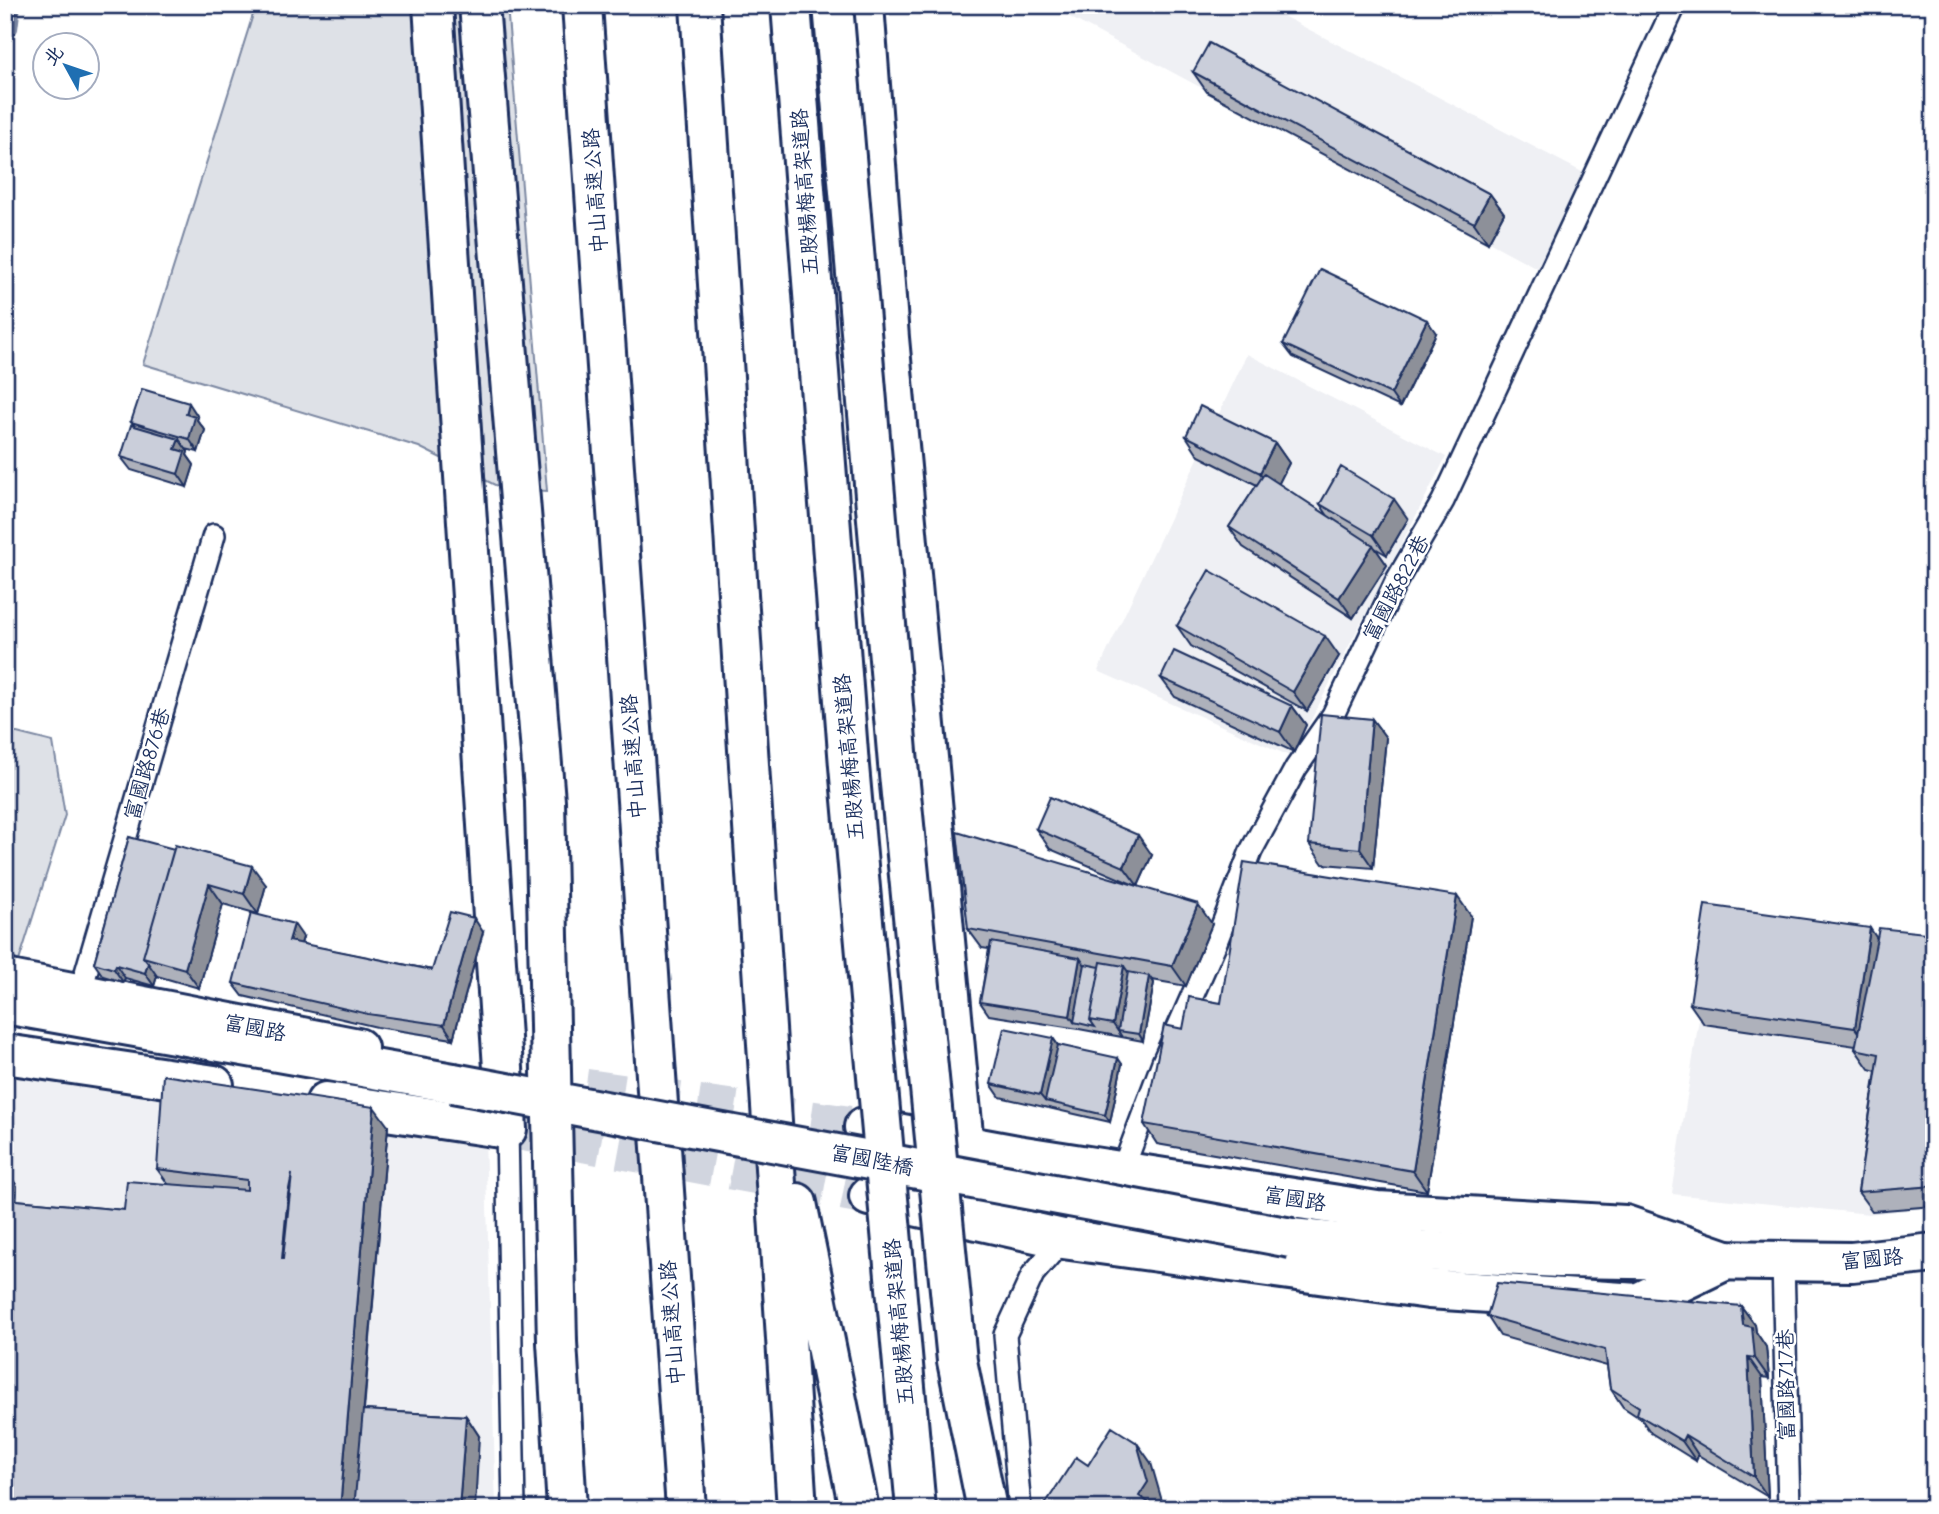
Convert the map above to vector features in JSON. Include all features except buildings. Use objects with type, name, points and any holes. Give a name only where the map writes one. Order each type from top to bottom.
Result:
[{"type":"main road","points":[[290,1097],[507,1129],[433,5]]},
{"type":"main road","points":[[479,5],[545,801],[557,1342],[556,1509]]},
{"type":"main road","name":"中山高速公路","points":[[582,5],[686,1509]]},
{"type":"main road","points":[[700,5],[797,1509]]},
{"type":"main road","name":"五股楊梅高架道路","points":[[791,5],[849,766],[916,1509]]},
{"type":"main road","points":[[834,5],[898,764],[957,1361],[987,1509]]},
{"type":"main road","points":[[864,5],[889,338],[964,1145],[962,1216]]},
{"type":"main road","name":"富國路","points":[[5,979],[505,1076]]},
{"type":"main road","name":"富國路","points":[[5,1004],[453,1083]]},
{"type":"main road","name":"富國路","points":[[5,1018],[287,1054]]},
{"type":"main road","points":[[5,1054],[249,1091]]},
{"type":"main road","points":[[768,1057],[859,1509]]},
{"type":"main road","name":"富國陸橋","points":[[453,1083],[1291,1238]]},
{"type":"main road","name":"富國路","points":[[863,1126],[964,1145],[1377,1211],[1625,1225],[1726,1260]]},
{"type":"main road","name":"富國路","points":[[869,1196],[1063,1238],[1429,1289],[1637,1303],[1726,1260]]},
{"type":"main road","name":"富國路","points":[[1291,1238],[1420,1251],[1559,1258],[1852,1262],[1934,1253]]},
{"type":"main road","points":[[557,1342],[567,1509]]},
{"type":"main road","points":[[673,1349],[681,1509]]},
{"type":"lane","name":"富國路822巷","points":[[1122,1171],[1163,1062],[1216,942],[1251,850],[1296,768],[1333,715],[1397,580],[1444,501],[1675,5]]},
{"type":"lane","name":"富國路876巷","points":[[80,993],[214,535]]},
{"type":"lane","points":[[507,1129],[514,1509]]},
{"type":"lane","points":[[1020,1509],[1005,1335],[1033,1274],[1122,1171]]},
{"type":"lane","name":"富國路717巷","points":[[1783,1261],[1789,1509]]},
{"type":"shaded area","points":[[256,5],[507,5],[547,491],[501,488],[419,447],[143,364]]},
{"type":"shaded area","points":[[1047,5],[1262,5],[1584,173],[1537,268]]},
{"type":"shaded area","points":[[1247,354],[1446,457],[1292,757],[1098,671]]},
{"type":"shaded area","points":[[5,730],[53,742],[65,815],[19,961],[5,953]]},
{"type":"shaded area","points":[[1714,922],[1934,943],[1934,1207],[1869,1214],[1672,1194]]},
{"type":"shaded area","points":[[5,1069],[485,1138],[496,1509],[5,1509]]},
{"type":"waterway","points":[[13,29],[16,5]]},
{"type":"tunnel","points":[[529,1080],[864,1127]]},
{"type":"tunnel","points":[[507,1129],[869,1196]]}]
